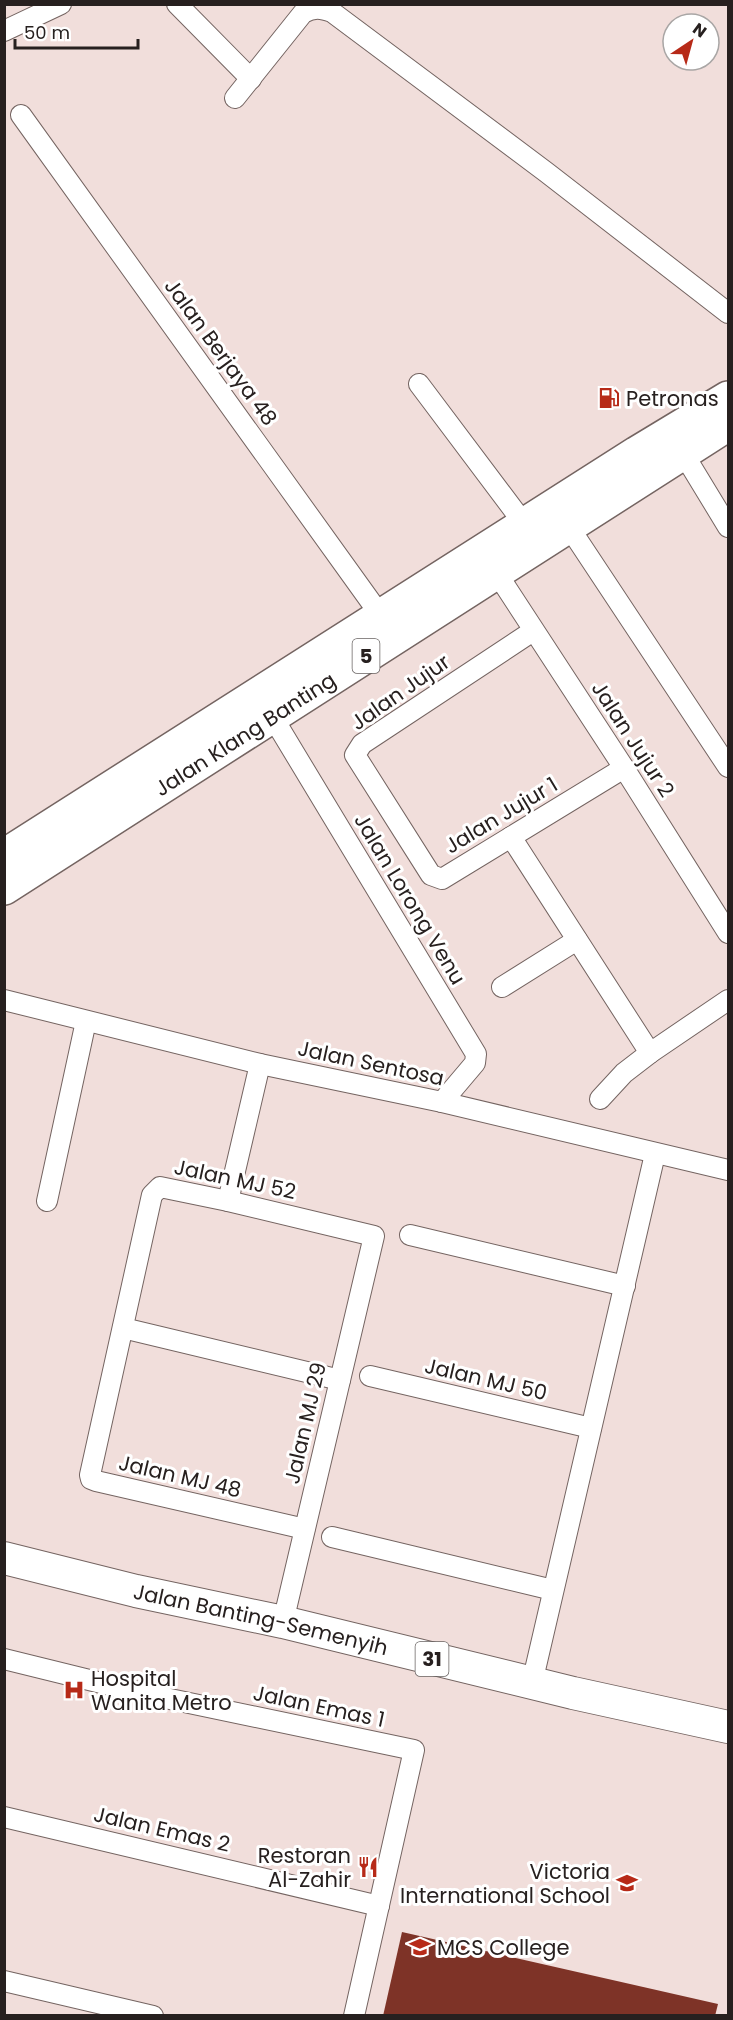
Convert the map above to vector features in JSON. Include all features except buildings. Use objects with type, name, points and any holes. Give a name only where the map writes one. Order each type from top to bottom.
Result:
[{"type":"highway","name":"Jalan Klang Banting","points":[[4,856],[381,616],[517,514],[729,398]]},
{"type":"highway","name":"Jalan Klang Banting","points":[[4,888],[729,424]]},
{"type":"main road","name":"Jalan Banting-Semenyih","points":[[4,1558],[136,1591],[283,1622],[532,1683],[729,1727]]},
{"type":"street","points":[[4,31],[61,4]]},
{"type":"street","points":[[177,4],[251,79]]},
{"type":"street","points":[[236,98],[303,13],[312,8],[332,12],[729,313]]},
{"type":"street","name":"Jalan Berjaya 48","points":[[21,115],[381,616]]},
{"type":"street","points":[[419,384],[517,514]]},
{"type":"street","points":[[683,453],[729,527]]},
{"type":"street","points":[[569,526],[729,766]]},
{"type":"street","name":"Jalan Jujur 2","points":[[496,572],[729,933]]},
{"type":"street","name":"Jalan Jujur","points":[[394,816],[355,755],[362,744],[533,631]]},
{"type":"street","name":"Jalan Lorong Venu","points":[[272,716],[476,1053],[475,1063],[442,1102]]},
{"type":"street","name":"Jalan Jujur 1","points":[[394,816],[431,875],[442,879],[624,768]]},
{"type":"street","points":[[511,837],[650,1053]]},
{"type":"street","points":[[502,987],[577,940]]},
{"type":"street","name":"Jalan Sentosa","points":[[4,1000],[260,1064],[442,1102],[729,1170]]},
{"type":"street","points":[[600,1099],[624,1073],[650,1053],[729,1000]]},
{"type":"street","points":[[47,1201],[86,1021]]},
{"type":"street","points":[[228,1201],[260,1064]]},
{"type":"street","points":[[532,1683],[655,1154]]},
{"type":"street","name":"Jalan MJ 52","points":[[123,1328],[152,1195],[160,1187],[374,1236]]},
{"type":"street","points":[[410,1235],[624,1286]]},
{"type":"street","name":"Jalan MJ 29","points":[[283,1622],[374,1236]]},
{"type":"street","points":[[123,1328],[340,1380]]},
{"type":"street","name":"Jalan MJ 48","points":[[123,1328],[90,1475],[91,1479],[305,1529]]},
{"type":"street","name":"Jalan MJ 50","points":[[370,1376],[591,1428]]},
{"type":"street","points":[[332,1538],[553,1590]]},
{"type":"street","name":"Jalan Emas 1","points":[[4,1659],[146,1694],[414,1750],[379,1906]]},
{"type":"street","name":"Jalan Emas 2","points":[[4,1817],[379,1906]]},
{"type":"street","points":[[354,2016],[379,1906]]},
{"type":"street","points":[[4,1981],[153,2016]]},
{"type":"place","name":"Petronas","points":[[609,398]]},
{"type":"place","name":"Hospital Wanita Metro","points":[[74,1690]]},
{"type":"place","name":"Restoran Al-Zahir","points":[[368,1867]]},
{"type":"place","name":"Victoria International School","points":[[627,1883]]},
{"type":"place","name":"MCS College","points":[[420,1947]]}]
